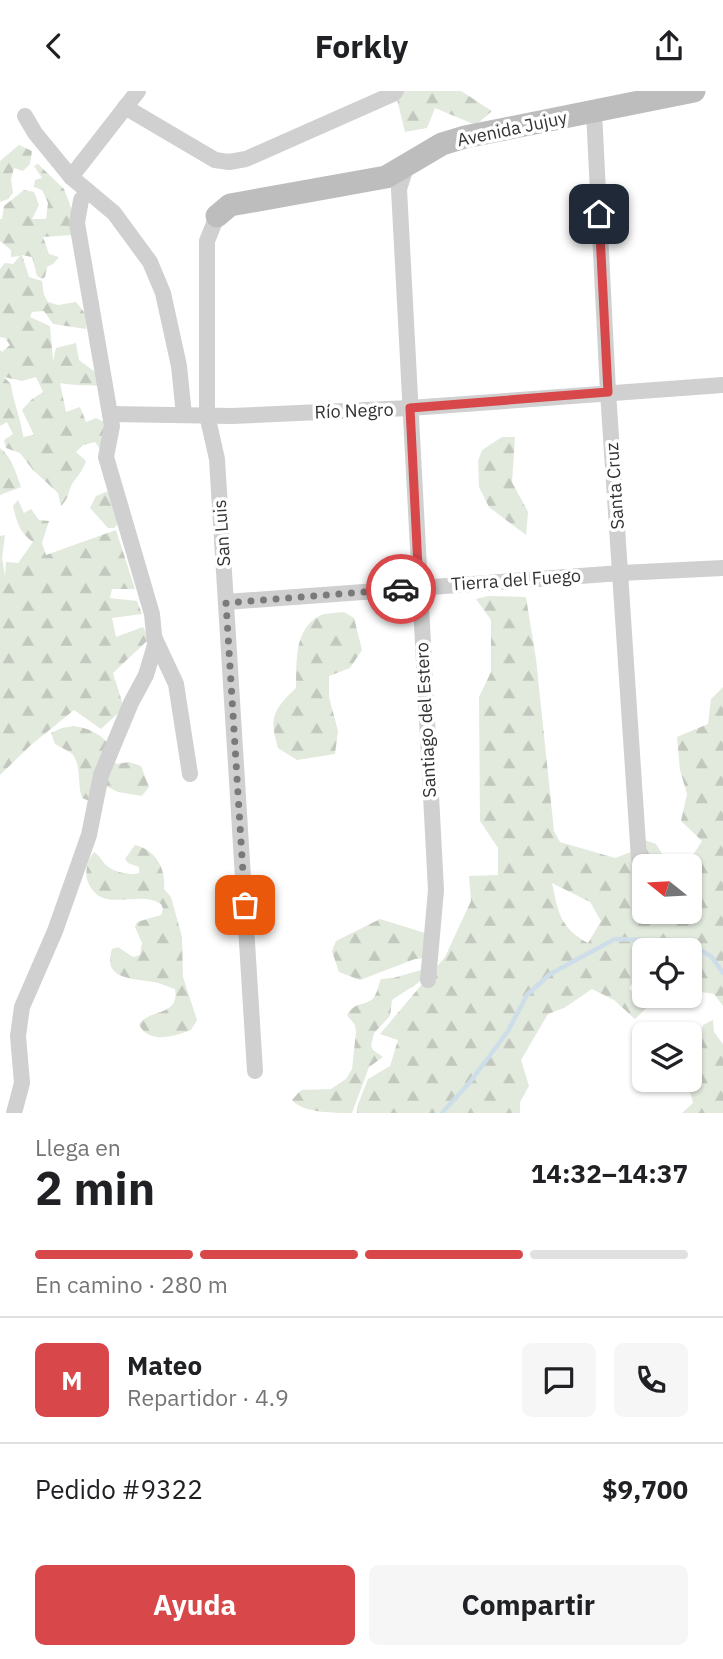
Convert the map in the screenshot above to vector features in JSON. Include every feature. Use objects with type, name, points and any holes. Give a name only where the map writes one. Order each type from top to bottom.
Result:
[{"type":"street","points":[[71,177],[138,91]]},
{"type":"street","points":[[125,107],[215,160],[229,162],[246,159],[396,91]]},
{"type":"street","name":"Avenida Jujuy","points":[[217,216],[230,205],[386,177],[442,144],[465,137],[594,111],[629,97],[694,91]]},
{"type":"street","name":"Santa Cruz","points":[[594,111],[608,392],[639,854]]},
{"type":"street","points":[[25,116],[35,133],[71,177],[114,213],[150,262],[163,293],[177,353],[184,415]]},
{"type":"street","name":"Santiago del Estero","points":[[406,167],[399,189],[436,890],[428,980]]},
{"type":"street","points":[[14,1113],[22,1083],[18,1036],[22,1007],[68,895],[89,835],[101,775],[131,703],[146,675],[155,645],[152,614],[106,457],[111,426],[110,414],[77,223],[81,200],[88,191]]},
{"type":"street","name":"San Luis","points":[[217,216],[207,241],[207,415],[217,460],[255,1071]]},
{"type":"street","name":"Río Negro","points":[[110,414],[207,415],[410,408],[723,385]]},
{"type":"street","name":"Tierra del Fuego","points":[[226,603],[419,587],[723,568]]},
{"type":"street","points":[[155,639],[176,684],[190,773]]},
{"type":"green space","points":[[395,91],[461,91],[492,111],[476,125],[435,108],[427,128],[405,132]]},
{"type":"green space","points":[[19,145],[32,151],[30,164],[23,171],[14,168],[11,179],[13,193],[0,202],[0,161]]},
{"type":"green space","points":[[38,164],[64,189],[77,223],[73,235],[43,237],[49,254],[59,257],[47,267],[42,279],[37,276],[32,257],[22,255],[29,277],[42,281],[48,302],[58,305],[76,302],[88,317],[86,329],[53,324],[44,311],[32,312],[30,317],[50,326],[53,361],[56,348],[76,343],[79,360],[95,372],[105,386],[60,383],[66,412],[80,407],[86,422],[96,418],[112,426],[101,450],[95,442],[83,445],[76,452],[86,461],[61,506],[58,493],[33,470],[20,453],[6,448],[4,440],[13,434],[7,422],[0,426],[0,350],[2,352],[10,345],[5,338],[0,337],[0,269],[5,263],[13,264],[20,256],[11,257],[11,250],[0,241],[0,219],[4,206],[24,190],[34,192],[39,205],[32,219],[46,219],[48,203],[42,190],[34,187],[35,180],[42,178],[34,166]],"holes":[[[4,377],[22,381],[36,377],[43,392],[22,410],[34,435],[23,437],[11,384]]]},
{"type":"green space","points":[[502,437],[515,437],[512,482],[528,512],[526,535],[489,507],[479,487],[478,461],[482,450]]},
{"type":"green space","points":[[0,448],[11,461],[21,487],[0,495]]},
{"type":"green space","points":[[108,491],[119,516],[114,528],[108,528],[90,508],[96,496]]},
{"type":"green space","points":[[18,500],[24,513],[31,509],[39,520],[49,521],[42,543],[46,555],[116,530],[135,589],[112,589],[110,598],[137,601],[142,614],[112,618],[116,637],[143,627],[149,639],[113,673],[124,708],[101,729],[74,710],[0,775],[0,536],[5,535],[2,558],[5,576],[6,562],[18,563],[33,542],[17,522],[13,506]]},
{"type":"green space","points":[[488,596],[526,597],[536,659],[554,831],[560,842],[615,858],[631,852],[636,837],[656,844],[662,854],[632,854],[632,924],[702,924],[702,854],[694,854],[702,841],[681,821],[687,794],[680,770],[677,737],[708,724],[711,699],[723,687],[723,1006],[714,994],[702,992],[702,938],[632,938],[632,984],[629,988],[632,992],[632,1008],[646,1008],[635,1019],[614,1000],[592,989],[564,1008],[548,1014],[521,1060],[529,1086],[520,1102],[520,1113],[357,1113],[368,1079],[390,1066],[398,1040],[380,1034],[445,957],[471,901],[469,876],[498,875],[498,848],[480,821],[479,697],[491,672],[491,620],[476,599]],"holes":[[[552,883],[590,902],[601,921],[588,943],[571,931],[562,918]]]},
{"type":"green space","points":[[344,612],[354,618],[362,650],[350,668],[329,676],[329,697],[338,731],[335,754],[297,760],[278,748],[274,729],[275,715],[282,702],[296,688],[298,647],[305,629],[321,615]]},
{"type":"green space","points":[[73,726],[89,730],[103,738],[111,746],[108,757],[117,764],[129,762],[141,766],[149,787],[142,796],[118,792],[108,787],[97,791],[92,802],[82,798],[74,757],[55,744],[51,733]]},
{"type":"green space","points":[[135,845],[149,851],[158,861],[163,874],[164,889],[171,897],[182,937],[183,977],[197,1020],[191,1030],[170,1036],[149,1035],[139,1024],[169,1008],[175,998],[175,989],[121,976],[111,967],[110,959],[112,949],[118,947],[133,957],[140,955],[142,943],[135,927],[137,922],[161,915],[161,904],[152,900],[100,897],[87,879],[86,872],[94,852],[113,870],[126,874],[139,873],[139,867],[125,859]]},
{"type":"green space","points":[[380,919],[425,933],[437,957],[415,959],[360,980],[339,972],[332,951],[336,941]]},
{"type":"green space","points":[[421,970],[425,974],[418,983],[392,1000],[390,1016],[374,1033],[371,1045],[373,1050],[383,1057],[369,1067],[352,1113],[311,1110],[292,1100],[301,1090],[331,1089],[346,1079],[352,1069],[356,1032],[355,1025],[347,1015],[356,1006],[373,998],[381,979]]},
{"type":"green space","points":[[713,1020],[714,1032],[723,1044],[723,1113],[682,1113],[693,1103],[690,1092],[702,1092],[703,1025]]},
{"type":"waterway","points":[[442,1113],[470,1082],[508,1031],[527,995],[550,974],[615,939],[685,941],[712,957],[723,973]]},
{"type":"way so far","points":[[245,905],[226,603],[401,589]]},
{"type":"route","points":[[401,589],[419,587],[410,408],[608,392],[599,214]]}]
